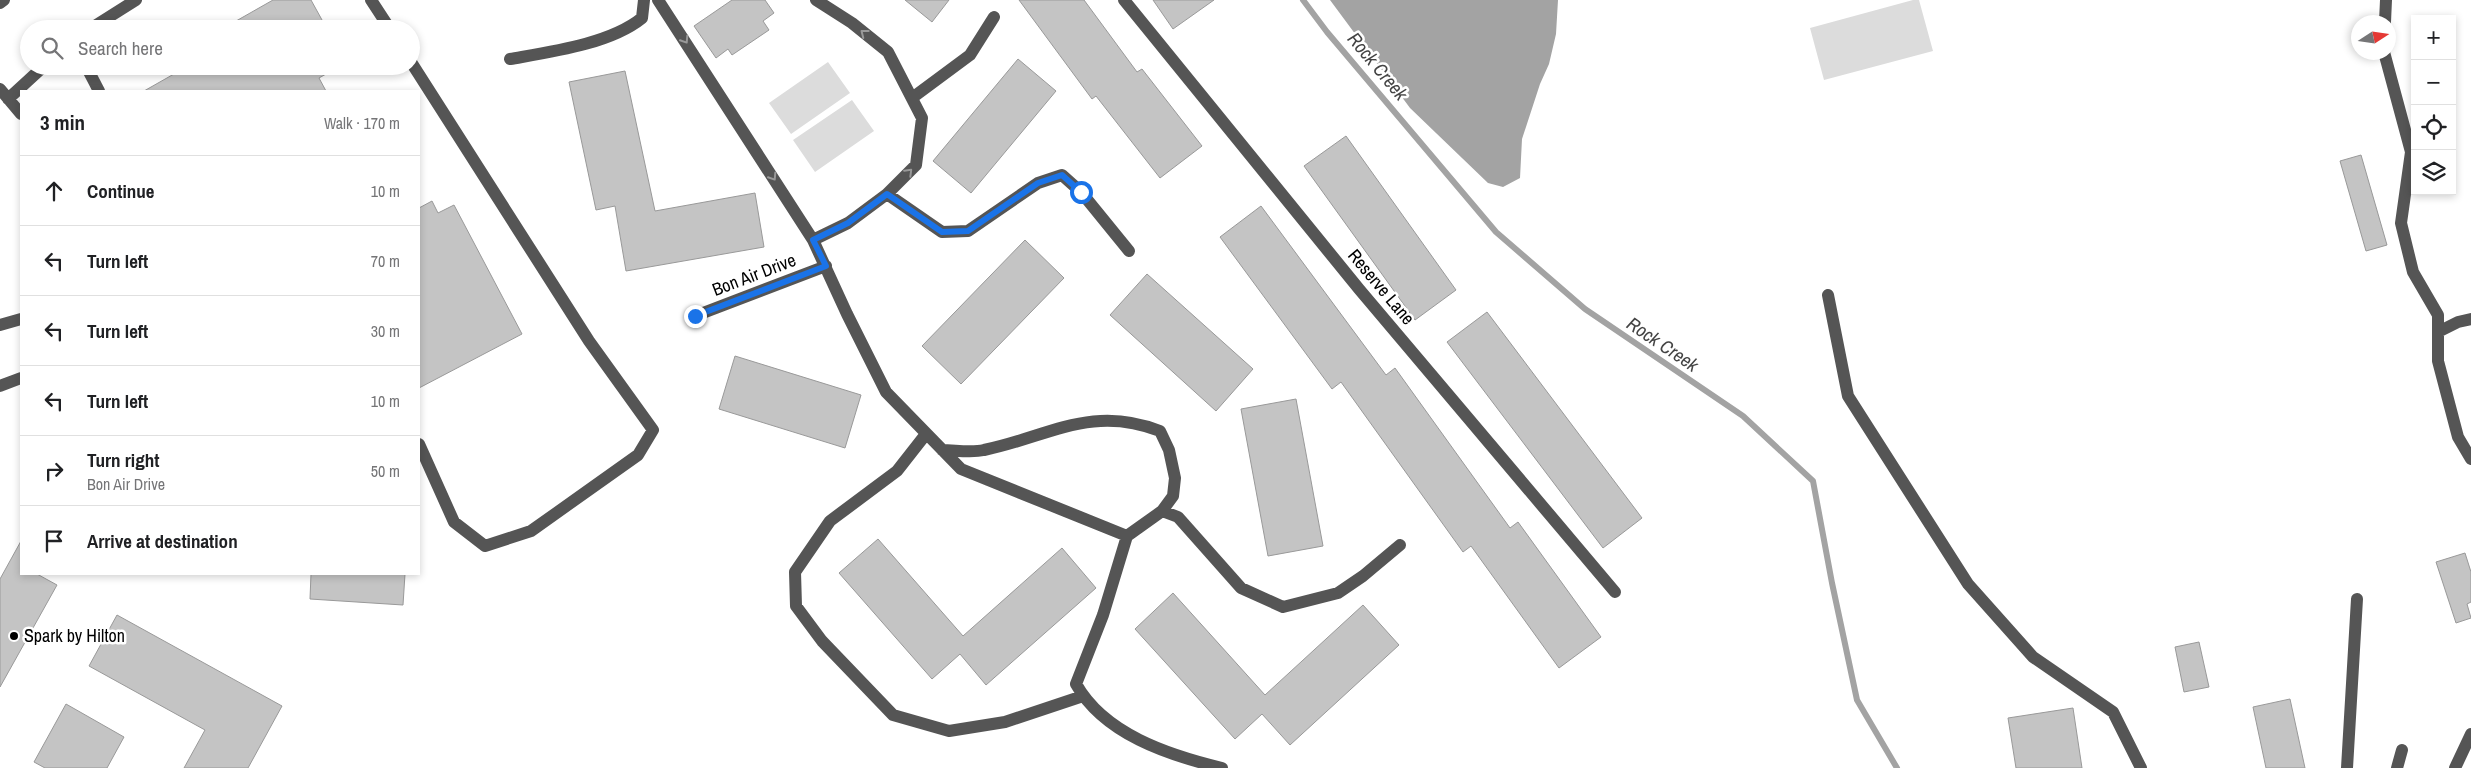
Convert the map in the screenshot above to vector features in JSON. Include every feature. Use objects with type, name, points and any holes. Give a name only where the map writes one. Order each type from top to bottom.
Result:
[{"type":"street","points":[[0,3],[4,0]]},
{"type":"street","points":[[104,20],[136,0]]},
{"type":"street","points":[[371,0],[384,20]]},
{"type":"street","points":[[510,59],[573,48],[631,26],[642,18],[644,0]]},
{"type":"street","points":[[658,0],[813,240],[886,392],[960,469],[1127,536]]},
{"type":"street","points":[[813,240],[848,223],[887,194],[916,165],[922,118],[888,52],[852,23],[816,0]]},
{"type":"street","name":"Reserve Lane","points":[[1124,0],[1359,289],[1615,592]]},
{"type":"street","points":[[2385,15],[2386,0]]},
{"type":"street","points":[[912,98],[970,55],[994,17]]},
{"type":"street","points":[[2386,60],[2411,152],[2401,223],[2413,272],[2438,315],[2438,361],[2458,437],[2471,459]]},
{"type":"street","points":[[8,99],[34,75]]},
{"type":"street","points":[[91,75],[98,90]]},
{"type":"street","points":[[419,75],[589,340],[653,430],[638,455],[532,531],[485,546],[454,522],[420,446]]},
{"type":"street","points":[[0,89],[20,113]]},
{"type":"street","points":[[887,194],[942,232],[968,231],[1038,183],[1062,175],[1081,192],[1129,251]]},
{"type":"street","name":"Bon Air Drive","points":[[695,316],[826,266]]},
{"type":"street","points":[[1828,295],[1848,396],[1968,584],[2033,657],[2113,712],[2141,768]]},
{"type":"street","points":[[0,325],[20,319]]},
{"type":"street","points":[[2438,332],[2458,322],[2471,319]]},
{"type":"street","points":[[0,386],[20,378]]},
{"type":"street","points":[[942,450],[982,451],[1068,424],[1118,420],[1147,426],[1160,431],[1169,450],[1175,478],[1173,496],[1162,511],[1127,536],[1103,615],[1076,684],[1087,702],[1122,732],[1159,747],[1222,768]]},
{"type":"street","points":[[926,434],[897,471],[830,521],[795,572],[796,606],[822,642],[893,714],[949,731],[1005,722],[1083,696]]},
{"type":"street","points":[[1162,511],[1178,518],[1241,588],[1282,607],[1338,593],[1363,576],[1400,545]]},
{"type":"street","points":[[2347,768],[2357,599]]},
{"type":"street","points":[[2455,768],[2471,734]]},
{"type":"street","points":[[2397,768],[2402,750]]},
{"type":"shaded area","points":[[1330,0],[1558,0],[1556,34],[1549,64],[1540,84],[1522,139],[1520,178],[1503,187],[1488,183],[1410,108]]},
{"type":"shaded area","points":[[1919,0],[1933,51],[1824,80],[1810,28]]},
{"type":"shaded area","points":[[828,62],[850,93],[791,134],[769,103]]},
{"type":"shaded area","points":[[852,100],[874,131],[815,172],[793,140]]},
{"type":"building","points":[[273,0],[311,0],[322,20],[238,20]]},
{"type":"building","points":[[732,0],[765,0],[774,13],[763,21],[769,30],[732,55],[728,49],[716,58],[694,26]]},
{"type":"building","points":[[905,0],[949,0],[932,22]]},
{"type":"building","points":[[1019,0],[1084,0],[1137,72],[1142,69],[1202,146],[1160,178],[1096,96],[1092,99]]},
{"type":"building","points":[[1153,0],[1214,0],[1173,29]]},
{"type":"building","points":[[1018,59],[1056,91],[971,193],[933,161]]},
{"type":"building","points":[[625,71],[655,211],[755,193],[764,247],[626,271],[615,206],[596,210],[569,82]]},
{"type":"building","points":[[172,75],[324,75],[319,78],[325,90],[146,90]]},
{"type":"building","points":[[1346,136],[1456,290],[1415,320],[1304,166]]},
{"type":"building","points":[[2361,155],[2387,245],[2366,251],[2340,161]]},
{"type":"building","points":[[432,201],[438,213],[454,205],[522,334],[420,387],[420,207]]},
{"type":"building","points":[[1261,206],[1386,375],[1395,368],[1510,528],[1518,522],[1601,637],[1559,668],[1471,546],[1463,552],[1341,382],[1332,389],[1220,237]]},
{"type":"building","points":[[1025,240],[1064,278],[961,384],[922,346]]},
{"type":"building","points":[[1147,274],[1253,369],[1216,411],[1110,315]]},
{"type":"building","points":[[1487,312],[1642,518],[1603,548],[1447,342]]},
{"type":"building","points":[[735,356],[861,395],[845,448],[719,409]]},
{"type":"building","points":[[1296,399],[1323,546],[1268,556],[1241,409]]},
{"type":"building","points":[[878,539],[963,636],[1062,548],[1096,588],[986,685],[960,654],[932,679],[839,573]]},
{"type":"building","name":"Spark by Hilton","points":[[20,543],[20,575],[39,575],[57,585],[0,687],[0,579]]},
{"type":"building","points":[[2465,553],[2471,572],[2471,602],[2467,604],[2471,618],[2456,623],[2436,562]]},
{"type":"building","points":[[311,575],[405,575],[403,605],[310,599]]},
{"type":"building","points":[[1173,593],[1265,695],[1363,605],[1399,645],[1290,745],[1262,714],[1235,739],[1135,629]]},
{"type":"building","points":[[117,615],[282,706],[248,768],[184,768],[205,730],[89,666]]},
{"type":"building","points":[[2199,642],[2209,687],[2184,692],[2175,647]]},
{"type":"building","points":[[2290,699],[2305,768],[2266,768],[2253,707]]},
{"type":"building","points":[[66,704],[124,737],[107,768],[45,768],[34,762]]},
{"type":"building","points":[[2073,708],[2082,768],[2016,768],[2008,718]]},
{"type":"waterway","name":"Rock Creek","points":[[1303,0],[1327,32],[1496,232],[1585,309],[1743,416],[1813,481],[1857,700],[1897,768]]},
{"type":"place","name":"Spark by Hilton","points":[[14,636]]},
{"type":"route","points":[[695,316],[826,266],[813,240],[848,223],[887,194],[912,214],[942,232],[968,231],[1038,183],[1062,175],[1081,192]]}]
